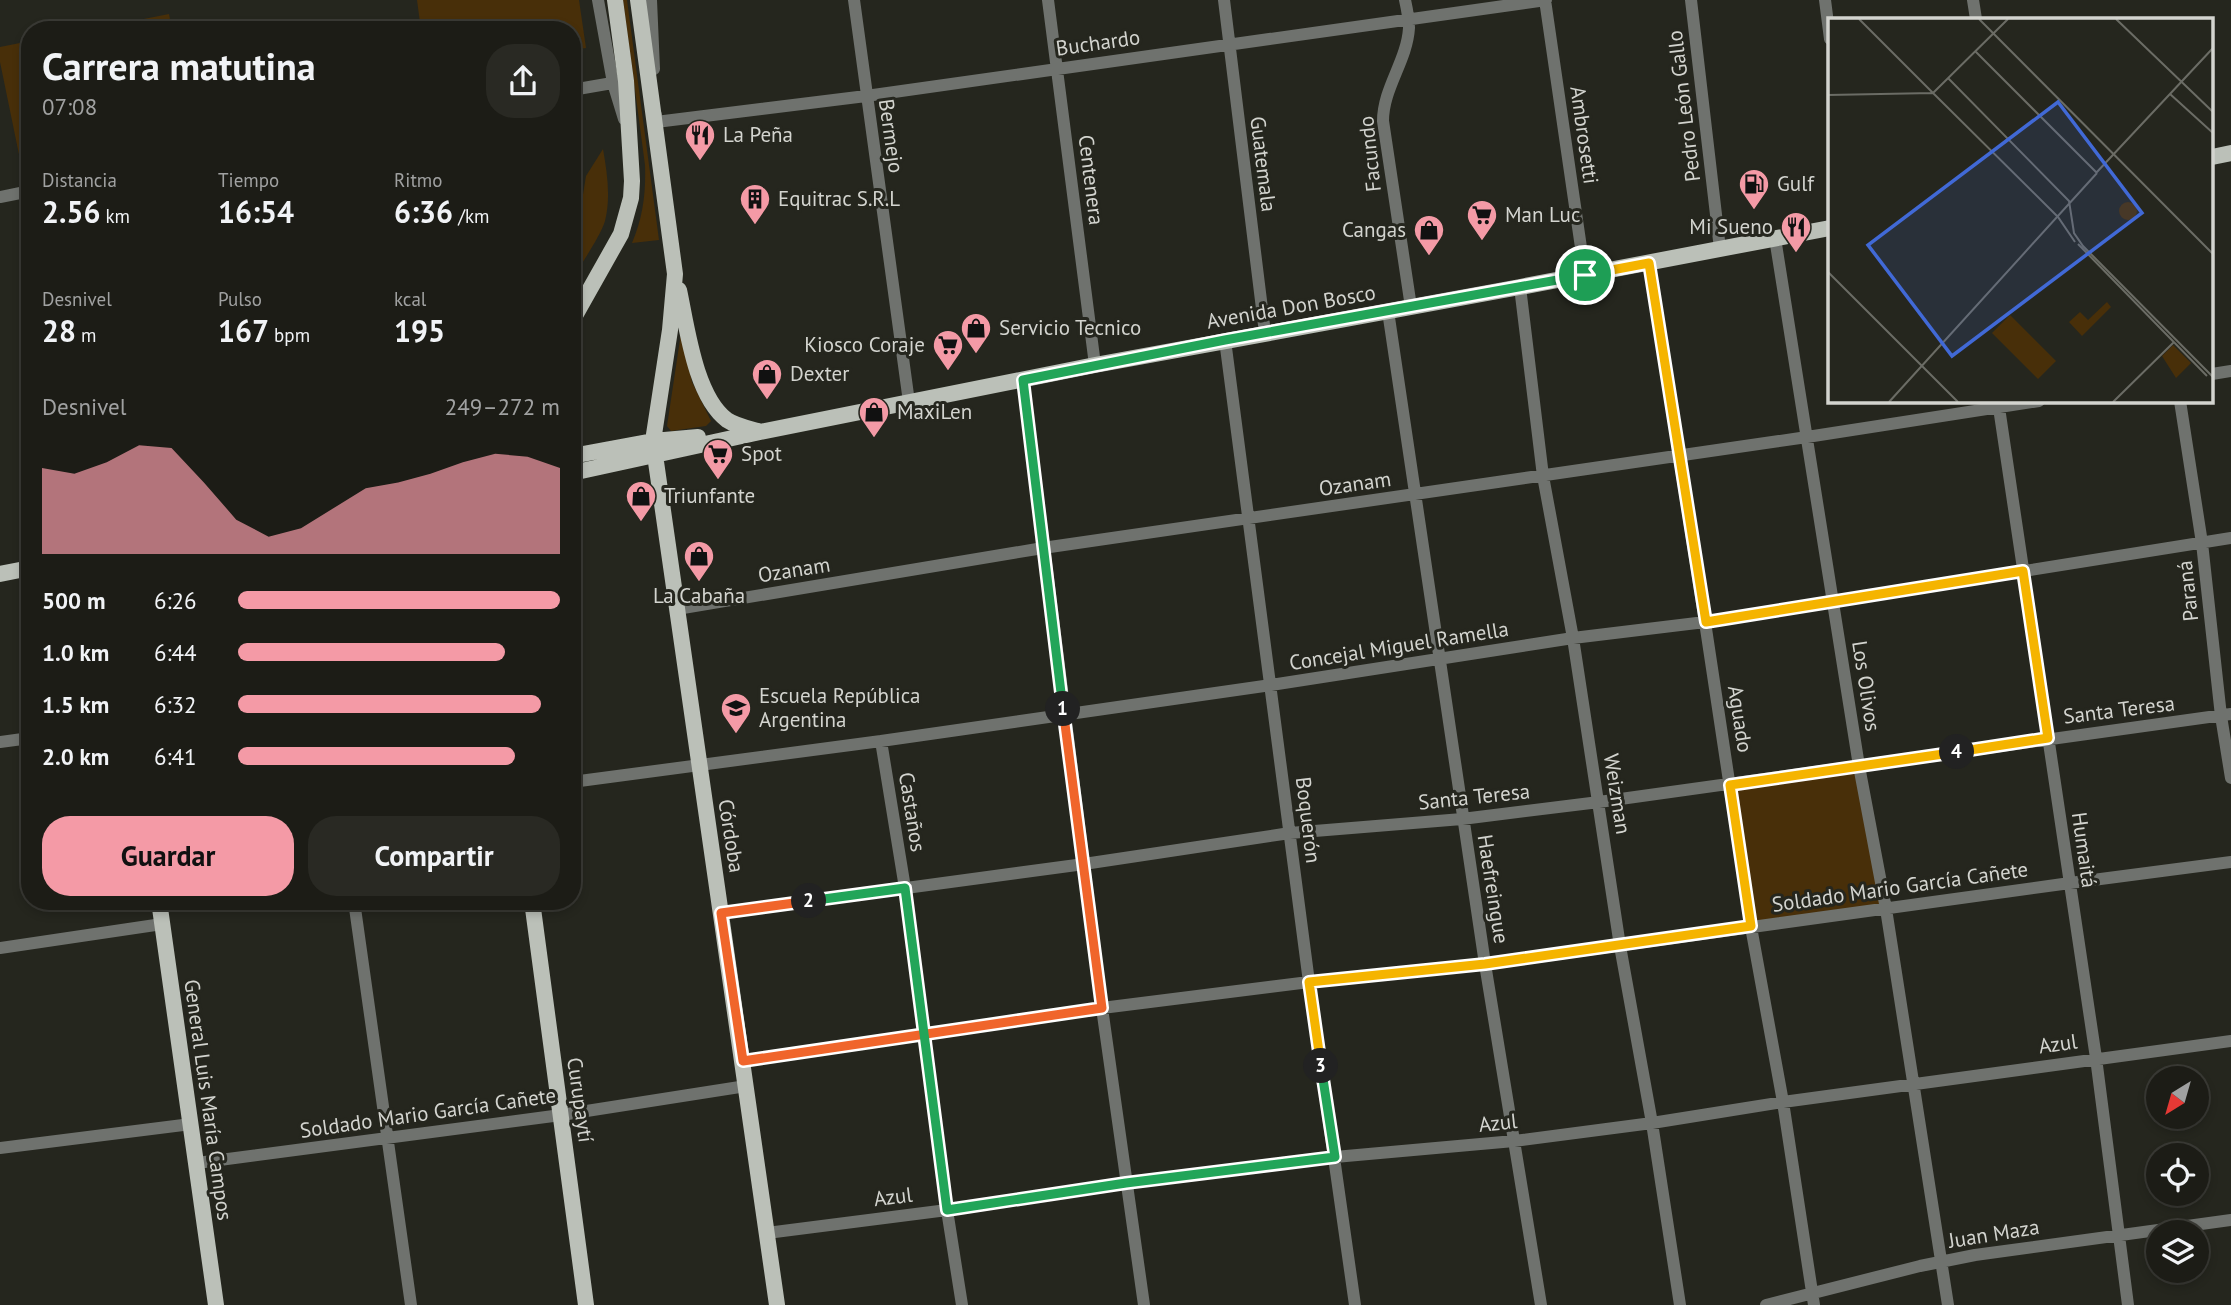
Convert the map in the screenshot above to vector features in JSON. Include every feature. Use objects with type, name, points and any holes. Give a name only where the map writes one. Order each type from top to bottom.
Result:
[{"type":"main road","points":[[581,306],[613,251],[628,215],[632,181],[629,135],[619,82],[615,0]]},
{"type":"main road","points":[[638,0],[675,274],[694,357],[708,397],[727,420],[760,432]]},
{"type":"main road","name":"Avenida Don Bosco","points":[[581,455],[654,448],[760,432],[1225,340],[1828,228]]},
{"type":"main road","name":"Córdoba","points":[[675,274],[654,448],[777,1305]]},
{"type":"main road","name":"Avenida Don Bosco","points":[[581,469],[654,448]]},
{"type":"main road","points":[[0,574],[21,570]]},
{"type":"main road","name":"General Luis María Campos","points":[[160,910],[216,1305]]},
{"type":"main road","name":"Curupaytí","points":[[533,910],[586,1305]]},
{"type":"street","points":[[581,88],[619,82],[598,0]]},
{"type":"street","points":[[651,0],[656,122]]},
{"type":"street","name":"Bermejo","points":[[854,0],[909,402]]},
{"type":"street","name":"Centenera","points":[[1048,0],[1095,365]]},
{"type":"street","name":"Guatemala","points":[[1224,0],[1265,333]]},
{"type":"street","name":"Facundo","points":[[1405,0],[1409,20],[1408,37],[1385,98],[1383,121],[1411,307]]},
{"type":"street","name":"Buchardo","points":[[656,122],[866,96],[1546,0]]},
{"type":"street","name":"Ambrosetti","points":[[1546,0],[1585,275]]},
{"type":"street","name":"Pedro León Gallo","points":[[1690,0],[1720,249]]},
{"type":"street","points":[[1825,0],[1828,23]]},
{"type":"street","points":[[1973,0],[1976,18]]},
{"type":"street","points":[[0,197],[21,193]]},
{"type":"street","name":"Los Olivos","points":[[1775,238],[1859,766],[1886,908],[1948,1305]]},
{"type":"street","name":"Aguado","points":[[1649,263],[1751,926],[1783,1102],[1813,1299]]},
{"type":"street","name":"Weizman","points":[[1520,287],[1543,476],[1573,638],[1620,946],[1652,1123],[1680,1305]]},
{"type":"street","name":"Haefreingue","points":[[1388,311],[1462,818],[1541,1305]]},
{"type":"street","name":"Boquerón","points":[[1225,340],[1309,982],[1355,1305]]},
{"type":"street","points":[[1023,380],[1102,1008],[1144,1305]]},
{"type":"street","name":"Ozanam","points":[[677,609],[1043,548],[1807,437],[1999,404],[2026,402]]},
{"type":"street","name":"Paraná","points":[[2180,402],[2226,715],[2231,778]]},
{"type":"street","name":"Humaitá","points":[[1999,404],[2096,1059],[2127,1305]]},
{"type":"street","name":"Concejal Miguel Ramella","points":[[581,781],[1271,685],[1573,638],[1706,622],[2231,538]]},
{"type":"street","name":"Santa Teresa","points":[[721,913],[1290,833],[1462,818],[1599,802],[2226,715]]},
{"type":"street","points":[[0,742],[21,739]]},
{"type":"street","name":"Castaños","points":[[881,741],[905,888],[962,1305]]},
{"type":"street","name":"Soldado Mario García Cañete","points":[[743,1061],[1102,1008],[1309,982],[1485,964],[2231,862]]},
{"type":"street","points":[[355,910],[411,1305]]},
{"type":"street","points":[[0,948],[162,924]]},
{"type":"street","name":"Azul","points":[[767,1233],[1335,1157],[1514,1141],[1652,1123],[1783,1102],[2231,1041]]},
{"type":"street","name":"Soldado Mario García Cañete","points":[[197,1163],[562,1115],[746,1087]]},
{"type":"street","points":[[0,1148],[191,1124]]},
{"type":"street","name":"Juan Maza","points":[[1766,1305],[1813,1299],[1941,1261],[2231,1220]]},
{"type":"shaded area","points":[[417,0],[579,0],[586,48],[581,49],[581,21],[420,21]]},
{"type":"shaded area","points":[[623,0],[627,0],[659,240],[632,243],[643,205],[645,165]]},
{"type":"shaded area","points":[[169,14],[170,21],[134,21]]},
{"type":"shaded area","points":[[21,43],[21,164],[0,62],[0,47]]},
{"type":"shaded area","points":[[603,149],[607,176],[607,212],[603,227],[581,265],[581,207],[586,176]]},
{"type":"shaded area","points":[[681,333],[692,382],[711,421],[706,426],[671,431],[667,426]]},
{"type":"shaded area","points":[[1859,766],[1886,909],[1751,927],[1730,785]]},
{"type":"place","name":"La Peña","points":[[700,162]]},
{"type":"place","name":"Gulf","points":[[1754,211]]},
{"type":"place","name":"Equitrac S.R.L","points":[[755,226]]},
{"type":"place","name":"Man Luc","points":[[1482,242]]},
{"type":"place","name":"Mi Sueno","points":[[1796,254]]},
{"type":"place","name":"Cangas","points":[[1429,257]]},
{"type":"place","name":"Servicio Tecnico","points":[[976,355]]},
{"type":"place","name":"Kiosco Coraje","points":[[948,372]]},
{"type":"place","name":"Dexter","points":[[767,401]]},
{"type":"place","name":"MaxiLen","points":[[874,439]]},
{"type":"place","name":"Spot","points":[[718,481]]},
{"type":"place","name":"Triunfante","points":[[641,523]]},
{"type":"place","name":"La Cabaña","points":[[699,583]]},
{"type":"place","name":"Escuela República Argentina","points":[[736,735]]},
{"type":"route","points":[[1585,275],[1225,340],[1023,380],[1102,1008],[924,1035],[743,1061],[721,913],[905,888],[924,1035],[947,1210],[1126,1183],[1335,1157],[1309,982],[1485,964],[1751,926],[1730,785],[2048,738],[2023,571],[1706,622],[1649,263],[1585,275]]}]
